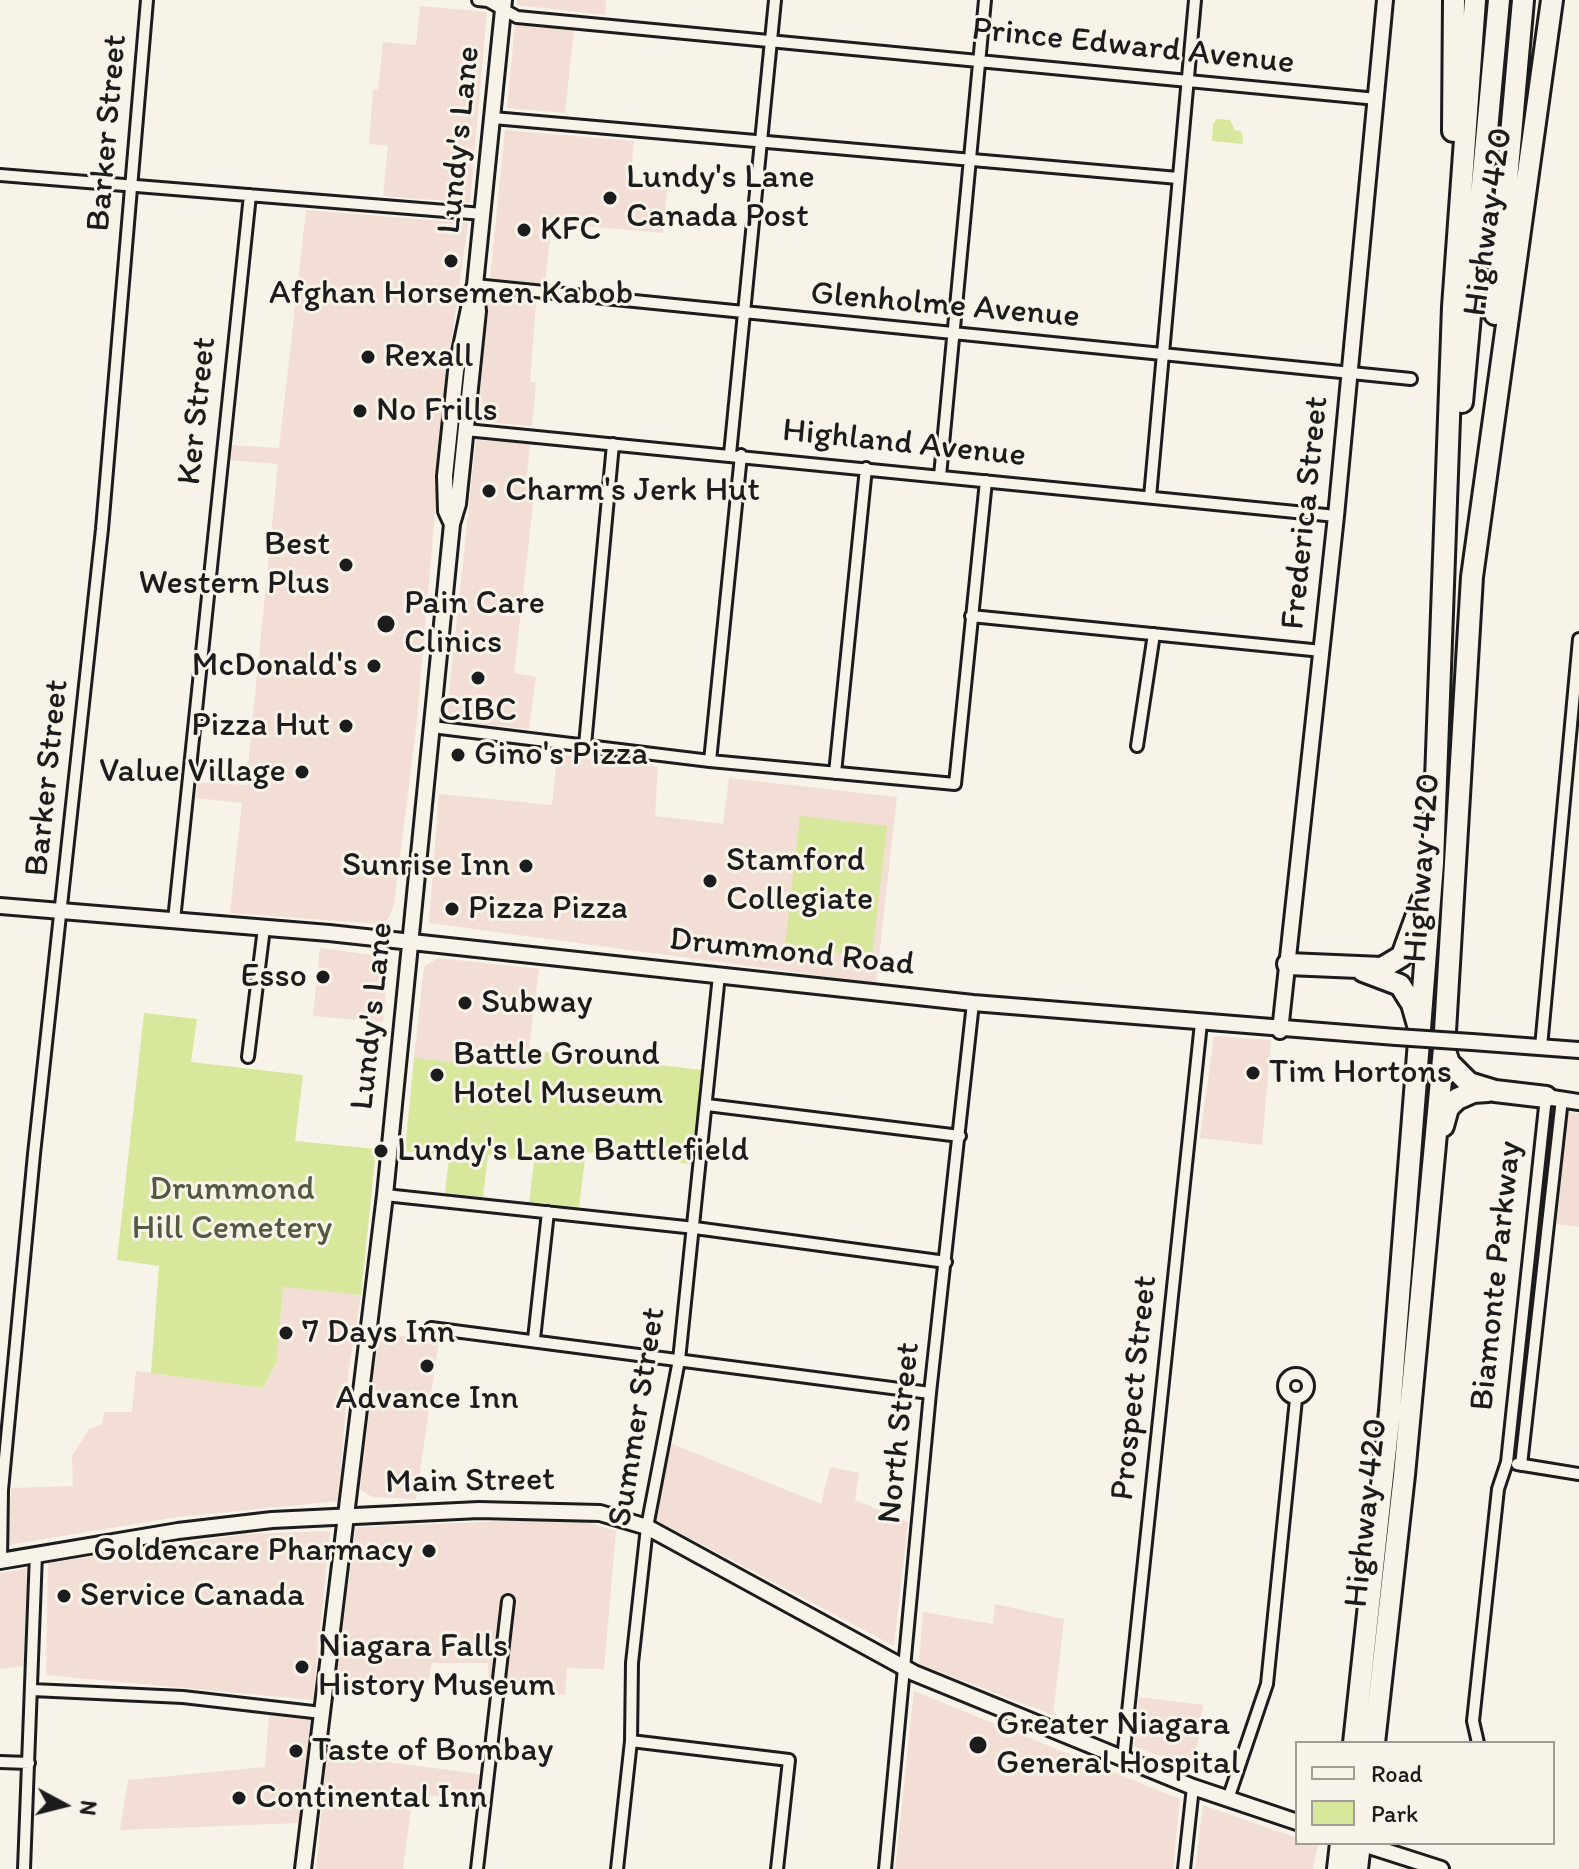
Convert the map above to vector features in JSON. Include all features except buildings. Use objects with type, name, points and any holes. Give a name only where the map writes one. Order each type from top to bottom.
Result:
[{"type":"highway","points":[[1453,307],[1454,0]]},
{"type":"highway","name":"Highway 420","points":[[1354,1741],[1390,1411],[1433,863],[1453,307],[1475,0]]},
{"type":"highway","points":[[1441,633],[1499,0]]},
{"type":"highway","points":[[1472,577],[1523,0]]},
{"type":"highway","name":"Highway 420","points":[[1374,1741],[1404,1475],[1444,1048],[1472,577],[1552,0]]},
{"type":"highway","points":[[1288,964],[1382,968],[1402,956],[1413,933],[1433,863]]},
{"type":"highway","points":[[1351,968],[1400,985],[1412,1004],[1421,1033]]},
{"type":"highway","points":[[1444,1048],[1449,1063],[1469,1083],[1495,1091],[1554,1098]]},
{"type":"highway","points":[[1433,1161],[1448,1108],[1464,1095],[1495,1091]]},
{"type":"highway","points":[[1338,1869],[1341,1845]]},
{"type":"highway","points":[[1357,1869],[1360,1845]]},
{"type":"main road","name":"Frederica Street","points":[[1280,1031],[1336,516],[1385,0]]},
{"type":"main road","name":"Lundy's Lane","points":[[303,1869],[385,1195],[452,524],[458,504],[478,311],[475,285],[504,5]]},
{"type":"main road","name":"Lundy's Lane","points":[[452,524],[445,507],[445,476],[456,371],[468,302],[475,285]]},
{"type":"main road","name":"Drummond Road","points":[[0,906],[410,942],[973,1003],[1280,1031],[1579,1050]]},
{"type":"main road","points":[[1554,1098],[1579,1102]]},
{"type":"main road","name":"Main Street","points":[[0,1561],[178,1531],[346,1515],[579,1510],[647,1527],[906,1669],[1193,1787],[1295,1821]]},
{"type":"main road","points":[[1366,1845],[1441,1869]]},
{"type":"street","name":"Barker Street","points":[[0,1561],[3,1475],[133,186],[147,0]]},
{"type":"street","name":"Prince Edward Avenue","points":[[478,0],[504,5],[517,17],[1377,99]]},
{"type":"street","points":[[710,761],[736,454],[744,314],[775,0]]},
{"type":"street","points":[[940,476],[985,0]]},
{"type":"street","points":[[1150,497],[1195,0]]},
{"type":"street","points":[[493,118],[1178,178]]},
{"type":"street","points":[[0,175],[483,214]]},
{"type":"street","name":"Ker Street","points":[[174,920],[250,195]]},
{"type":"street","name":"Glenholme Avenue","points":[[475,285],[1411,379]]},
{"type":"street","name":"Highland Avenue","points":[[466,430],[736,454],[1336,516]]},
{"type":"street","points":[[585,745],[613,444]]},
{"type":"street","points":[[835,773],[866,468]]},
{"type":"street","points":[[432,727],[710,761],[955,784],[986,481]]},
{"type":"street","points":[[971,616],[1322,651]]},
{"type":"street","points":[[1137,746],[1154,634]]},
{"type":"street","points":[[1541,1047],[1579,639]]},
{"type":"street","points":[[248,1057],[264,928]]},
{"type":"street","name":"Summer Street","points":[[617,1869],[631,1741],[632,1663],[647,1527],[679,1360],[719,975]]},
{"type":"street","name":"North Street","points":[[885,1869],[930,1393],[973,1003]]},
{"type":"street","name":"Prospect Street","points":[[1123,1759],[1141,1616],[1201,1023]]},
{"type":"street","name":"Biamonte Parkway","points":[[1554,1098],[1507,1462],[1579,1474]]},
{"type":"street","name":"Biamonte Parkway","points":[[1521,1465],[1554,1098]]},
{"type":"street","points":[[707,1105],[960,1136]]},
{"type":"street","points":[[385,1195],[695,1228],[946,1262]]},
{"type":"street","points":[[534,1339],[548,1212]]},
{"type":"street","points":[[431,1328],[930,1393]]},
{"type":"street","points":[[1228,1799],[1267,1684],[1296,1399]]},
{"type":"street","points":[[1478,1741],[1473,1721],[1498,1489],[1507,1462]]},
{"type":"street","points":[[24,1869],[36,1554]]},
{"type":"street","points":[[477,1869],[508,1601]]},
{"type":"street","points":[[32,1690],[183,1697],[322,1713]]},
{"type":"street","points":[[631,1741],[789,1760],[777,1869]]},
{"type":"street","points":[[0,1762],[29,1763]]},
{"type":"street","points":[[1184,1869],[1193,1787]]},
{"type":"shaded area","points":[[517,0],[606,0],[605,15],[517,5]]},
{"type":"shaded area","points":[[420,6],[487,12],[470,203],[383,196],[388,146],[369,144],[373,90],[378,89],[383,42],[416,45]]},
{"type":"shaded area","points":[[515,25],[574,29],[565,113],[507,108]]},
{"type":"shaded area","points":[[505,130],[634,141],[630,185],[667,190],[663,233],[552,223],[545,284],[490,278]]},
{"type":"shaded area","points":[[306,210],[468,223],[448,366],[416,729],[394,905],[388,919],[379,924],[230,913],[242,803],[196,798],[198,782],[246,785],[278,464],[229,460],[231,445],[279,448]]},
{"type":"shaded area","points":[[489,299],[536,303],[530,382],[536,383],[532,426],[477,421]]},
{"type":"shaded area","points":[[476,440],[530,444],[526,486],[535,488],[514,673],[536,677],[529,729],[446,721]]},
{"type":"shaded area","name":"Stamford Collegiate","points":[[557,754],[658,767],[655,816],[723,824],[729,778],[897,797],[876,983],[429,923],[439,794],[552,805]]},
{"type":"shaded area","points":[[320,948],[374,955],[385,964],[388,968],[383,1022],[313,1016]]},
{"type":"shaded area","points":[[438,958],[539,969],[529,1049],[546,1052],[546,1059],[526,1070],[414,1058],[424,967]]},
{"type":"shaded area","points":[[1214,1036],[1271,1040],[1262,1145],[1200,1138]]},
{"type":"shaded area","points":[[1568,1112],[1579,1113],[1579,1227],[1556,1224]]},
{"type":"shaded area","points":[[283,1287],[361,1295],[349,1369],[338,1501],[178,1517],[8,1545],[11,1488],[73,1486],[72,1456],[89,1429],[102,1425],[104,1412],[132,1412],[136,1371],[263,1388],[277,1361]]},
{"type":"shaded area","points":[[379,1333],[439,1340],[416,1499],[372,1497],[360,1489]]},
{"type":"shaded area","points":[[670,1443],[821,1504],[830,1467],[859,1473],[855,1500],[908,1522],[894,1646],[652,1518]]},
{"type":"shaded area","points":[[583,1521],[616,1531],[604,1669],[567,1668],[565,1695],[489,1688],[488,1663],[432,1663],[428,1683],[335,1687],[356,1527]]},
{"type":"shaded area","points":[[330,1531],[313,1700],[46,1675],[48,1563],[247,1534]]},
{"type":"shaded area","points":[[29,1568],[24,1666],[0,1669],[0,1573]]},
{"type":"shaded area","points":[[995,1604],[1064,1619],[1053,1715],[919,1664],[923,1612],[993,1624]]},
{"type":"shaded area","name":"Greater Niagara General Hospital","points":[[914,1691],[1180,1799],[1173,1869],[895,1869]]},
{"type":"shaded area","points":[[1139,1697],[1203,1705],[1194,1768],[1134,1747]]},
{"type":"shaded area","points":[[269,1714],[311,1718],[299,1823],[120,1830],[128,1780],[265,1767]]},
{"type":"shaded area","points":[[327,1754],[479,1774],[476,1800],[413,1794],[403,1869],[316,1869]]},
{"type":"shaded area","points":[[1203,1805],[1295,1837],[1295,1845],[1318,1845],[1313,1869],[1195,1869]]},
{"type":"green space","points":[[1217,119],[1230,120],[1235,130],[1242,132],[1243,144],[1212,141],[1213,124]]},
{"type":"green space","points":[[800,816],[887,826],[872,957],[785,946]]},
{"type":"green space","name":"Drummond Hill Cemetery","points":[[144,1013],[197,1019],[191,1062],[303,1075],[295,1141],[376,1149],[361,1295],[283,1287],[277,1361],[263,1388],[151,1373],[159,1266],[117,1260]]},
{"type":"green space","points":[[546,1052],[703,1070],[691,1164],[586,1152],[579,1207],[529,1202],[534,1162],[488,1155],[483,1197],[445,1193],[449,1157],[405,1151],[414,1058],[526,1070],[545,1060]]},
{"type":"place","name":"Lundy's Lane Canada Post","points":[[610,198]]},
{"type":"place","name":"KFC","points":[[524,230]]},
{"type":"place","name":"Afghan Horsemen Kabob","points":[[451,261]]},
{"type":"place","name":"Rexall","points":[[368,357]]},
{"type":"place","name":"No Frills","points":[[360,411]]},
{"type":"place","name":"Charm's Jerk Hut","points":[[489,491]]},
{"type":"place","name":"Best Western Plus","points":[[346,565]]},
{"type":"place","name":"Pain Care Clinics","points":[[386,624]]},
{"type":"place","name":"McDonald's","points":[[374,666]]},
{"type":"place","name":"CIBC","points":[[478,678]]},
{"type":"place","name":"Pizza Hut","points":[[346,726]]},
{"type":"place","name":"Gino's Pizza","points":[[458,755]]},
{"type":"place","name":"Value Village","points":[[302,772]]},
{"type":"place","name":"Sunrise Inn","points":[[526,866]]},
{"type":"place","name":"Stamford Collegiate","points":[[710,881]]},
{"type":"place","name":"Pizza Pizza","points":[[452,909]]},
{"type":"place","name":"Esso","points":[[323,977]]},
{"type":"place","name":"Subway","points":[[465,1003]]},
{"type":"place","name":"Tim Hortons","points":[[1253,1073]]},
{"type":"place","name":"Battle Ground Hotel Museum","points":[[437,1075]]},
{"type":"place","name":"Lundy's Lane Battlefield","points":[[381,1151]]},
{"type":"place","name":"7 Days Inn","points":[[286,1333]]},
{"type":"place","name":"Advance Inn","points":[[427,1366]]},
{"type":"place","name":"Goldencare Pharmacy","points":[[429,1551]]},
{"type":"place","name":"Service Canada","points":[[64,1596]]},
{"type":"place","name":"Niagara Falls History Museum","points":[[302,1667]]},
{"type":"place","name":"Greater Niagara General Hospital","points":[[978,1745]]},
{"type":"place","name":"Taste of Bombay","points":[[296,1751]]},
{"type":"place","name":"Continental Inn","points":[[239,1798]]}]
